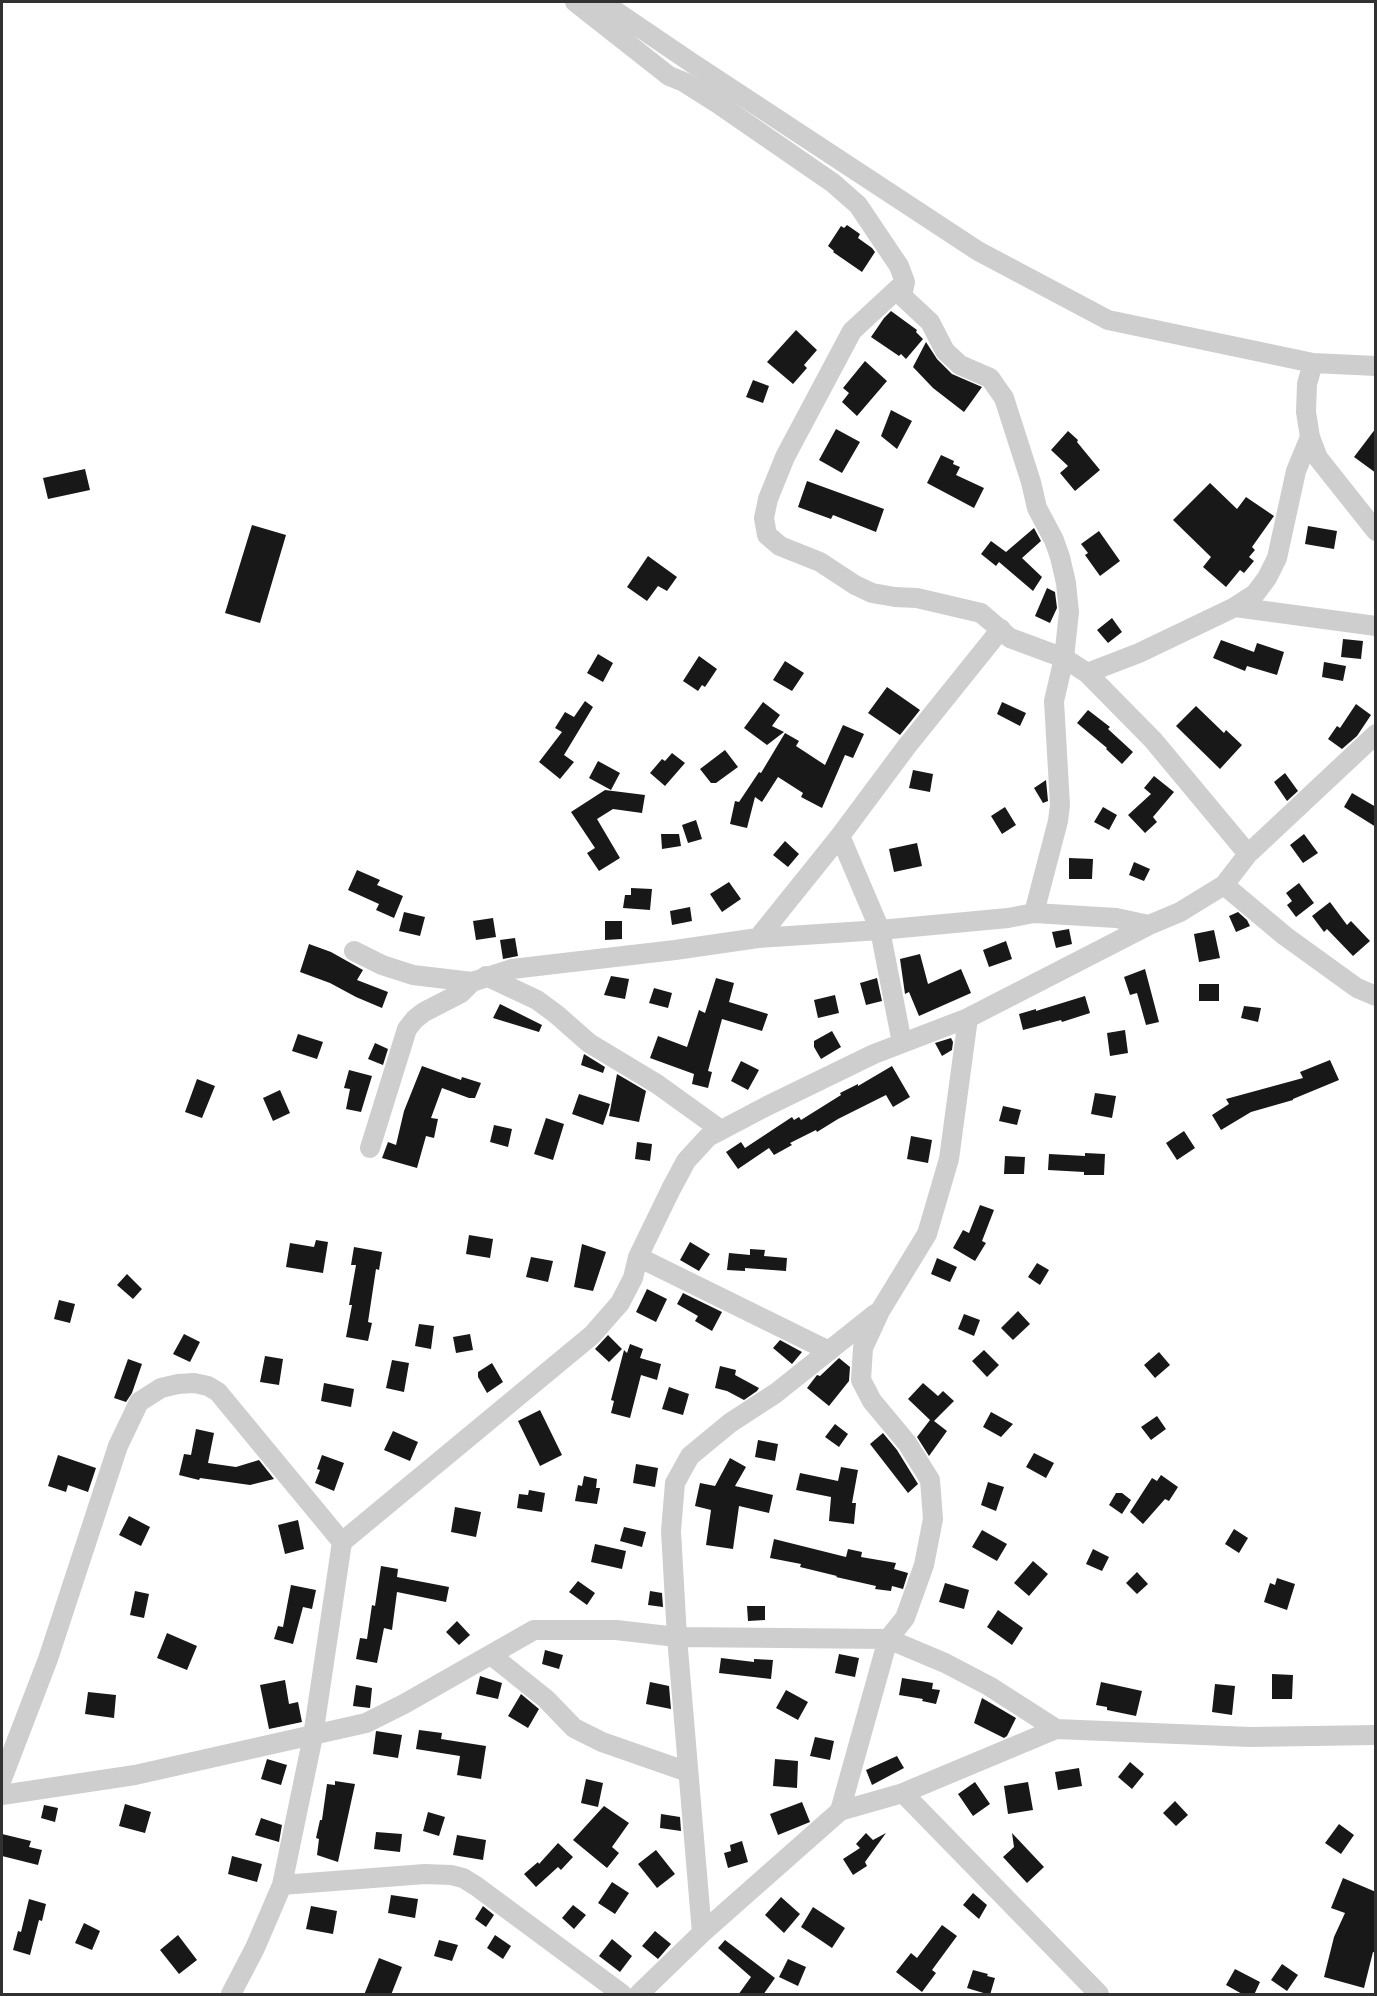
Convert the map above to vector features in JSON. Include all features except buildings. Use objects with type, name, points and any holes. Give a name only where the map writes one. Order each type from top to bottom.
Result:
[{"type":"street","points":[[575,2],[669,76],[694,89],[833,183],[858,205],[899,266],[905,282],[902,296],[930,322],[945,351],[960,365],[990,378],[1004,398],[1037,508],[1054,540],[1066,583],[1069,612],[1064,658],[1054,701],[1060,805],[1058,821],[1034,913]]},
{"type":"street","points":[[602,2],[978,251],[1108,320],[1313,363],[1376,366]]},
{"type":"street","points":[[692,63],[694,89]]},
{"type":"street","points":[[905,282],[852,331],[785,457],[768,499],[764,518],[768,535],[780,546],[820,562],[855,585],[872,593],[917,598],[981,613],[1010,638],[1064,658],[1087,673],[1153,741],[1248,854]]},
{"type":"street","points":[[1313,363],[1307,384],[1306,412],[1310,437],[1317,458],[1375,530]]},
{"type":"street","points":[[1087,673],[1139,653],[1235,607],[1255,594],[1267,578],[1277,558],[1296,471],[1310,437]]},
{"type":"street","points":[[1235,607],[1376,626]]},
{"type":"street","points":[[758,938],[1001,629]]},
{"type":"street","points":[[231,1995],[255,1948],[282,1886],[313,1736],[342,1542],[592,1335],[620,1303],[633,1278],[638,1257],[686,1161],[708,1137],[721,1130],[874,1054],[968,1018],[1149,925],[1180,912],[1224,885],[1248,854],[1376,735]]},
{"type":"street","points":[[840,836],[880,930],[902,1043]]},
{"type":"street","points":[[1224,885],[1285,936],[1357,988],[1376,996]]},
{"type":"street","points":[[370,1148],[406,1029],[415,1018],[461,993],[479,979],[512,969],[758,938],[880,930],[1008,918],[1034,913],[1116,918],[1149,925]]},
{"type":"street","points":[[354,951],[382,965],[413,975],[479,979],[537,1000],[589,1043],[657,1084],[721,1130]]},
{"type":"street","points":[[840,1811],[888,1639],[905,1618],[924,1564],[933,1519],[930,1480],[907,1443],[872,1401],[861,1380],[863,1348],[880,1311],[927,1234],[949,1159],[968,1018]]},
{"type":"street","points":[[638,1257],[829,1351]]},
{"type":"street","points":[[702,1933],[677,1637],[671,1531],[675,1483],[690,1456],[730,1423],[776,1393],[880,1311]]},
{"type":"street","points":[[2,1779],[48,1659],[118,1446],[140,1402],[161,1388],[178,1383],[208,1386],[218,1392],[342,1542]]},
{"type":"street","points":[[2,1795],[135,1775],[366,1723],[534,1630],[616,1630],[677,1637],[888,1639],[945,1663],[989,1686],[1056,1729]]},
{"type":"street","points":[[491,1654],[546,1699],[574,1728],[622,1750],[688,1772]]},
{"type":"street","points":[[639,1995],[702,1933],[840,1811],[903,1793],[1056,1729],[1250,1737],[1376,1735]]},
{"type":"street","points":[[903,1793],[1100,1995]]},
{"type":"street","points":[[282,1886],[425,1874],[463,1878],[622,1995]]}]
